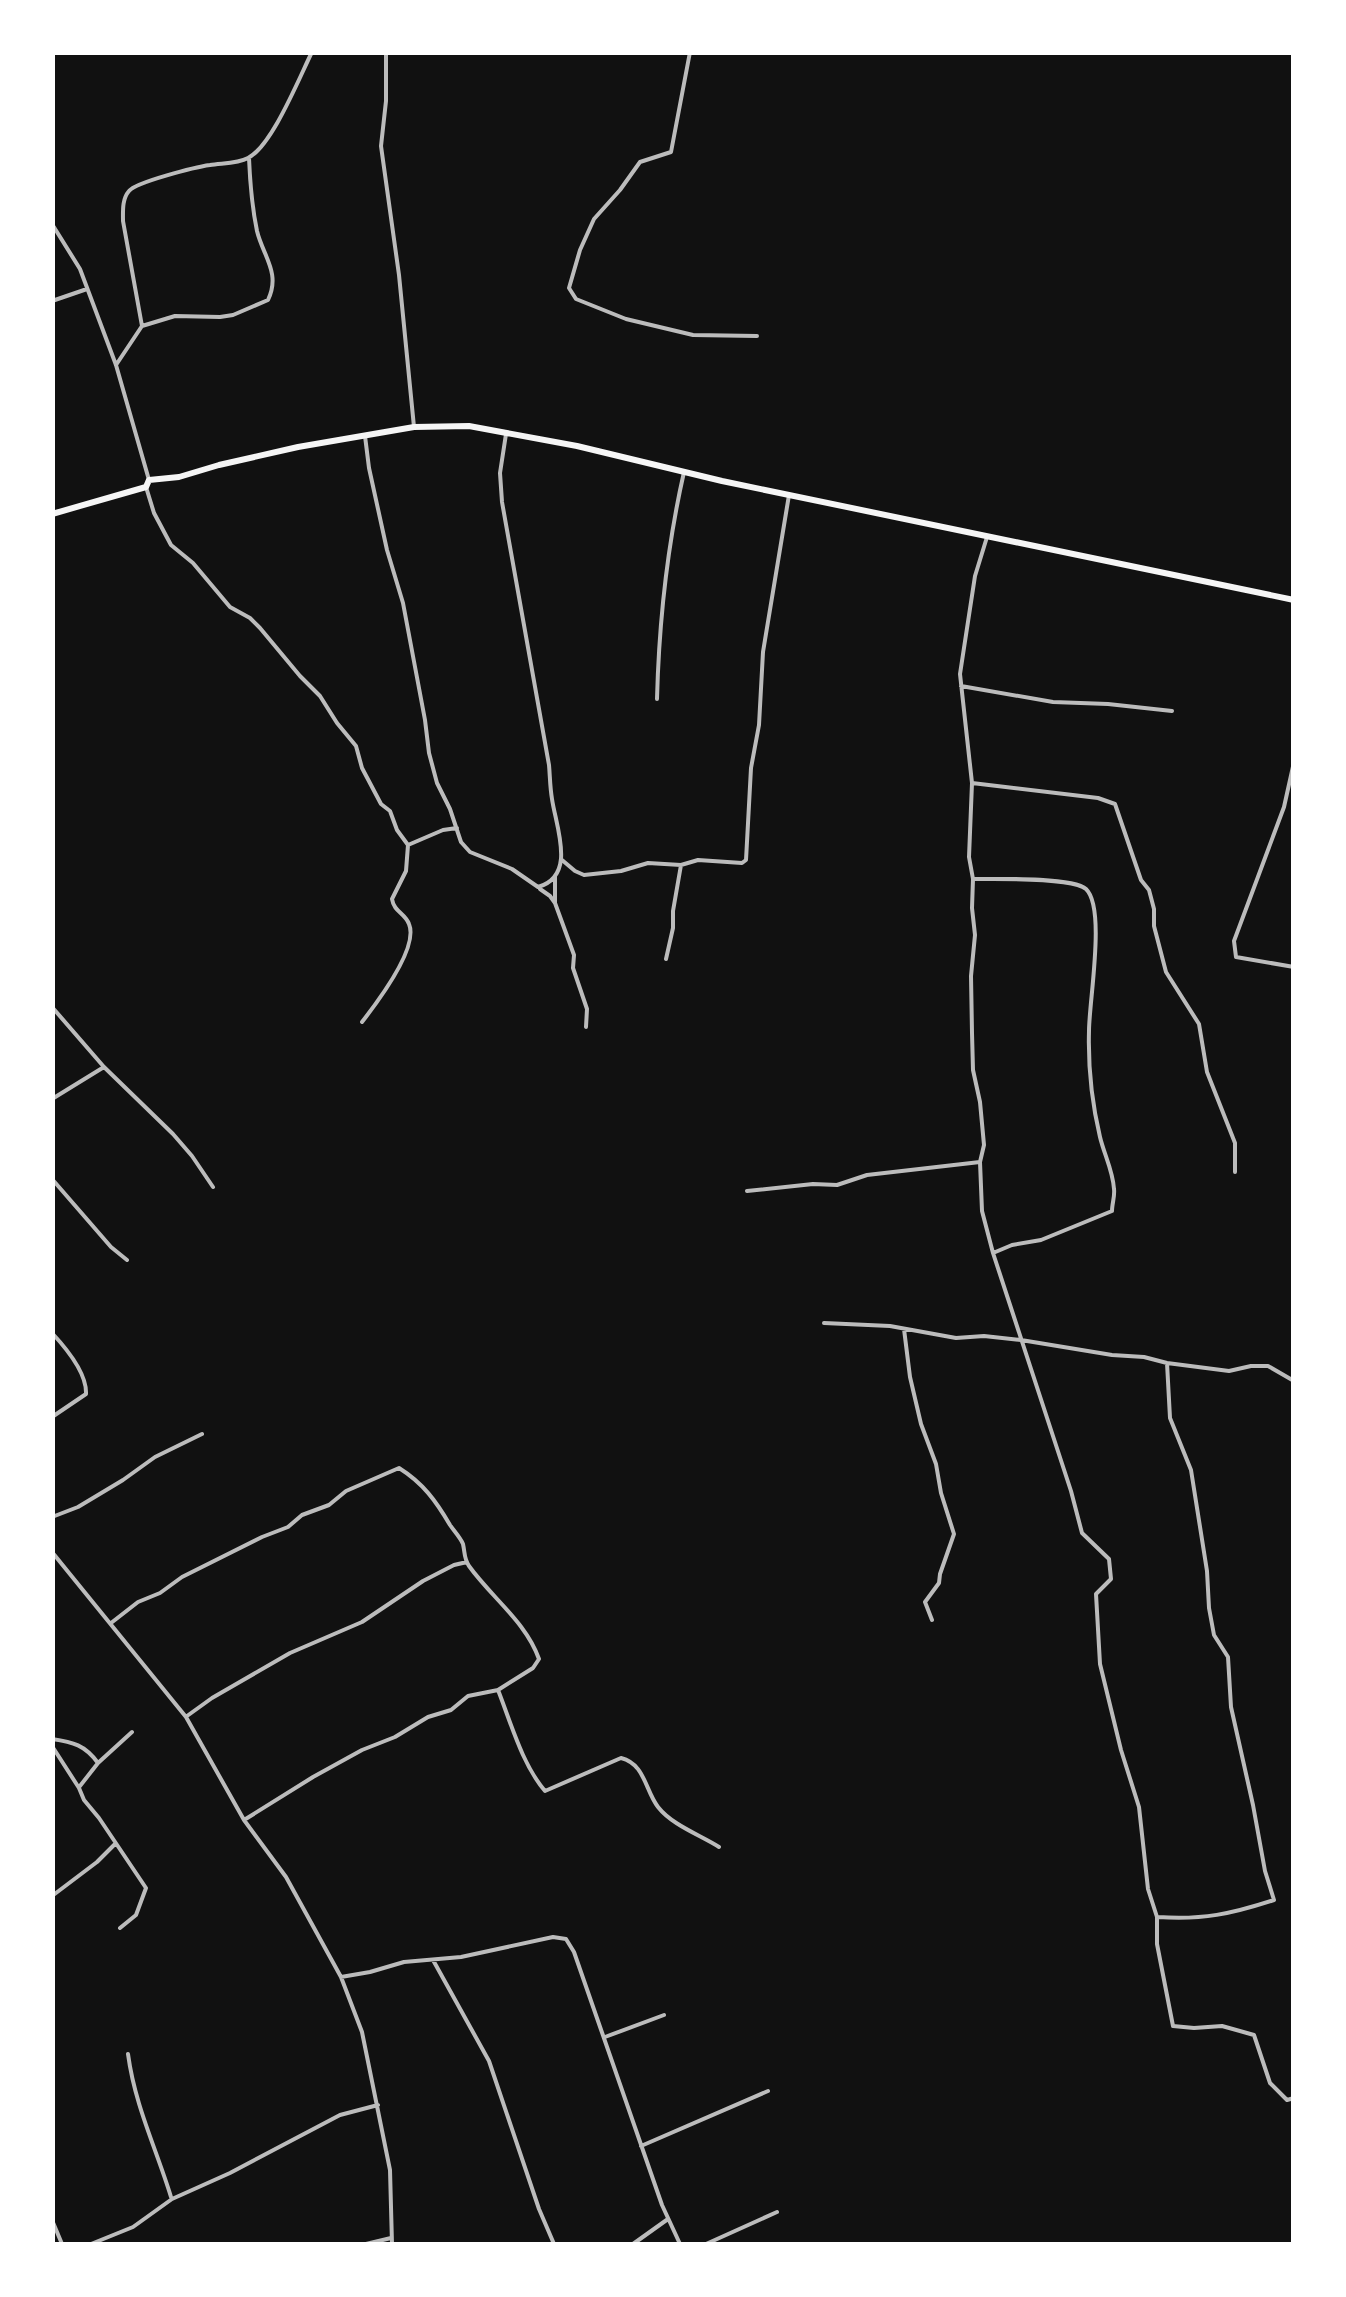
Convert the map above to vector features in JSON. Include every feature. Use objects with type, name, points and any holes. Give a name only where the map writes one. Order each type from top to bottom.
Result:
[{"type":"main road","points":[[52,514],[147,483],[298,447],[414,428],[470,426],[1294,600]]},
{"type":"street","points":[[142,326],[123,221],[127,192],[137,185],[184,171],[249,158],[292,97],[312,52]]},
{"type":"street","points":[[386,52],[382,161],[399,275],[414,428]]},
{"type":"street","points":[[690,52],[671,152],[640,162],[594,220],[568,288],[576,299],[626,319],[693,335],[757,336]]},
{"type":"street","points":[[116,365],[142,326],[175,316],[233,315],[268,300],[273,289],[272,267],[258,234],[249,158]]},
{"type":"street","points":[[52,224],[80,269],[116,365],[154,512],[171,545],[193,563],[230,607],[260,628],[320,696],[356,746],[362,768],[408,846],[406,871],[392,899],[396,911],[408,920],[410,936],[388,987],[362,1022]]},
{"type":"street","points":[[52,301],[86,290]]},
{"type":"street","points":[[506,431],[500,473],[502,502],[562,860],[555,877],[554,903]]},
{"type":"street","points":[[365,436],[384,538],[403,603],[437,783],[461,842],[470,852],[512,869],[550,896],[574,955],[573,968],[587,1009],[586,1028]]},
{"type":"street","points":[[657,699],[671,529],[684,472]]},
{"type":"street","points":[[562,860],[584,875],[622,871],[648,863],[681,865],[698,860],[746,860],[763,652],[789,494]]},
{"type":"street","points":[[987,537],[975,576],[962,650],[961,686],[972,783],[969,845],[976,935],[971,976],[972,1033],[984,1145],[980,1162],[982,1212],[1082,1533],[1109,1559],[1111,1578],[1096,1594],[1100,1664],[1139,1807],[1148,1889],[1158,1917],[1157,1944],[1173,2026],[1222,2026],[1254,2034],[1270,2083],[1287,2100],[1294,2098]]},
{"type":"street","points":[[961,686],[1053,702],[1172,710]]},
{"type":"street","points":[[1294,762],[1284,807],[1234,940],[1236,957],[1294,968]]},
{"type":"street","points":[[972,783],[1098,798],[1115,804],[1141,880],[1149,890],[1166,972],[1199,1024],[1207,1072],[1236,1143],[1235,1172]]},
{"type":"street","points":[[408,846],[457,828]]},
{"type":"street","points":[[666,959],[674,928],[681,865]]},
{"type":"street","points":[[538,888],[555,877]]},
{"type":"street","points":[[973,879],[1064,882],[1081,884],[1090,892],[1096,939],[1088,1032],[1090,1074],[1114,1189],[1112,1211],[1054,1235],[993,1252]]},
{"type":"street","points":[[52,1008],[104,1067],[173,1134],[213,1188]]},
{"type":"street","points":[[52,1099],[104,1067]]},
{"type":"street","points":[[747,1191],[837,1185],[867,1175],[980,1162]]},
{"type":"street","points":[[52,1179],[127,1260]]},
{"type":"street","points":[[824,1323],[890,1326],[956,1338],[1020,1340],[1228,1370],[1268,1366],[1294,1381]]},
{"type":"street","points":[[904,1329],[910,1377],[954,1534],[939,1583],[925,1602],[932,1620]]},
{"type":"street","points":[[52,1333],[86,1385],[86,1394],[52,1417]]},
{"type":"street","points":[[1158,1917],[1195,1919],[1224,1915],[1274,1900],[1231,1706],[1228,1656],[1214,1635],[1190,1470],[1170,1418],[1167,1363]]},
{"type":"street","points":[[52,1517],[78,1507],[155,1457],[202,1434]]},
{"type":"street","points":[[111,1623],[182,1577],[288,1527],[302,1515],[398,1468],[424,1487],[441,1507],[462,1542],[466,1562],[515,1618],[539,1659],[533,1668],[498,1690],[468,1696],[451,1710],[428,1717],[394,1738],[362,1750],[244,1820]]},
{"type":"street","points":[[52,1552],[186,1717],[244,1820],[286,1877],[341,1977],[362,2032],[390,2170],[391,2241],[366,2244]]},
{"type":"street","points":[[186,1717],[290,1653],[362,1622],[423,1581],[466,1562]]},
{"type":"street","points":[[498,1690],[529,1766],[546,1790],[622,1758],[631,1760],[642,1773],[656,1805],[668,1818],[719,1846]]},
{"type":"street","points":[[79,1788],[98,1763],[132,1732]]},
{"type":"street","points":[[52,1739],[77,1743],[98,1763]]},
{"type":"street","points":[[52,1746],[84,1800],[146,1888],[136,1915],[120,1928]]},
{"type":"street","points":[[52,1896],[115,1844]]},
{"type":"street","points":[[341,1977],[404,1962],[461,1957],[553,1937],[566,1940],[574,1952],[641,2146],[680,2244]]},
{"type":"street","points":[[432,1960],[489,2061],[554,2244]]},
{"type":"street","points":[[605,2036],[664,2015]]},
{"type":"street","points":[[128,2054],[144,2125],[172,2199]]},
{"type":"street","points":[[641,2146],[768,2092]]},
{"type":"street","points":[[92,2244],[132,2227],[172,2199],[340,2115],[378,2105]]},
{"type":"street","points":[[706,2244],[777,2212]]},
{"type":"street","points":[[632,2244],[668,2219]]},
{"type":"street","points":[[52,2220],[62,2244]]}]
